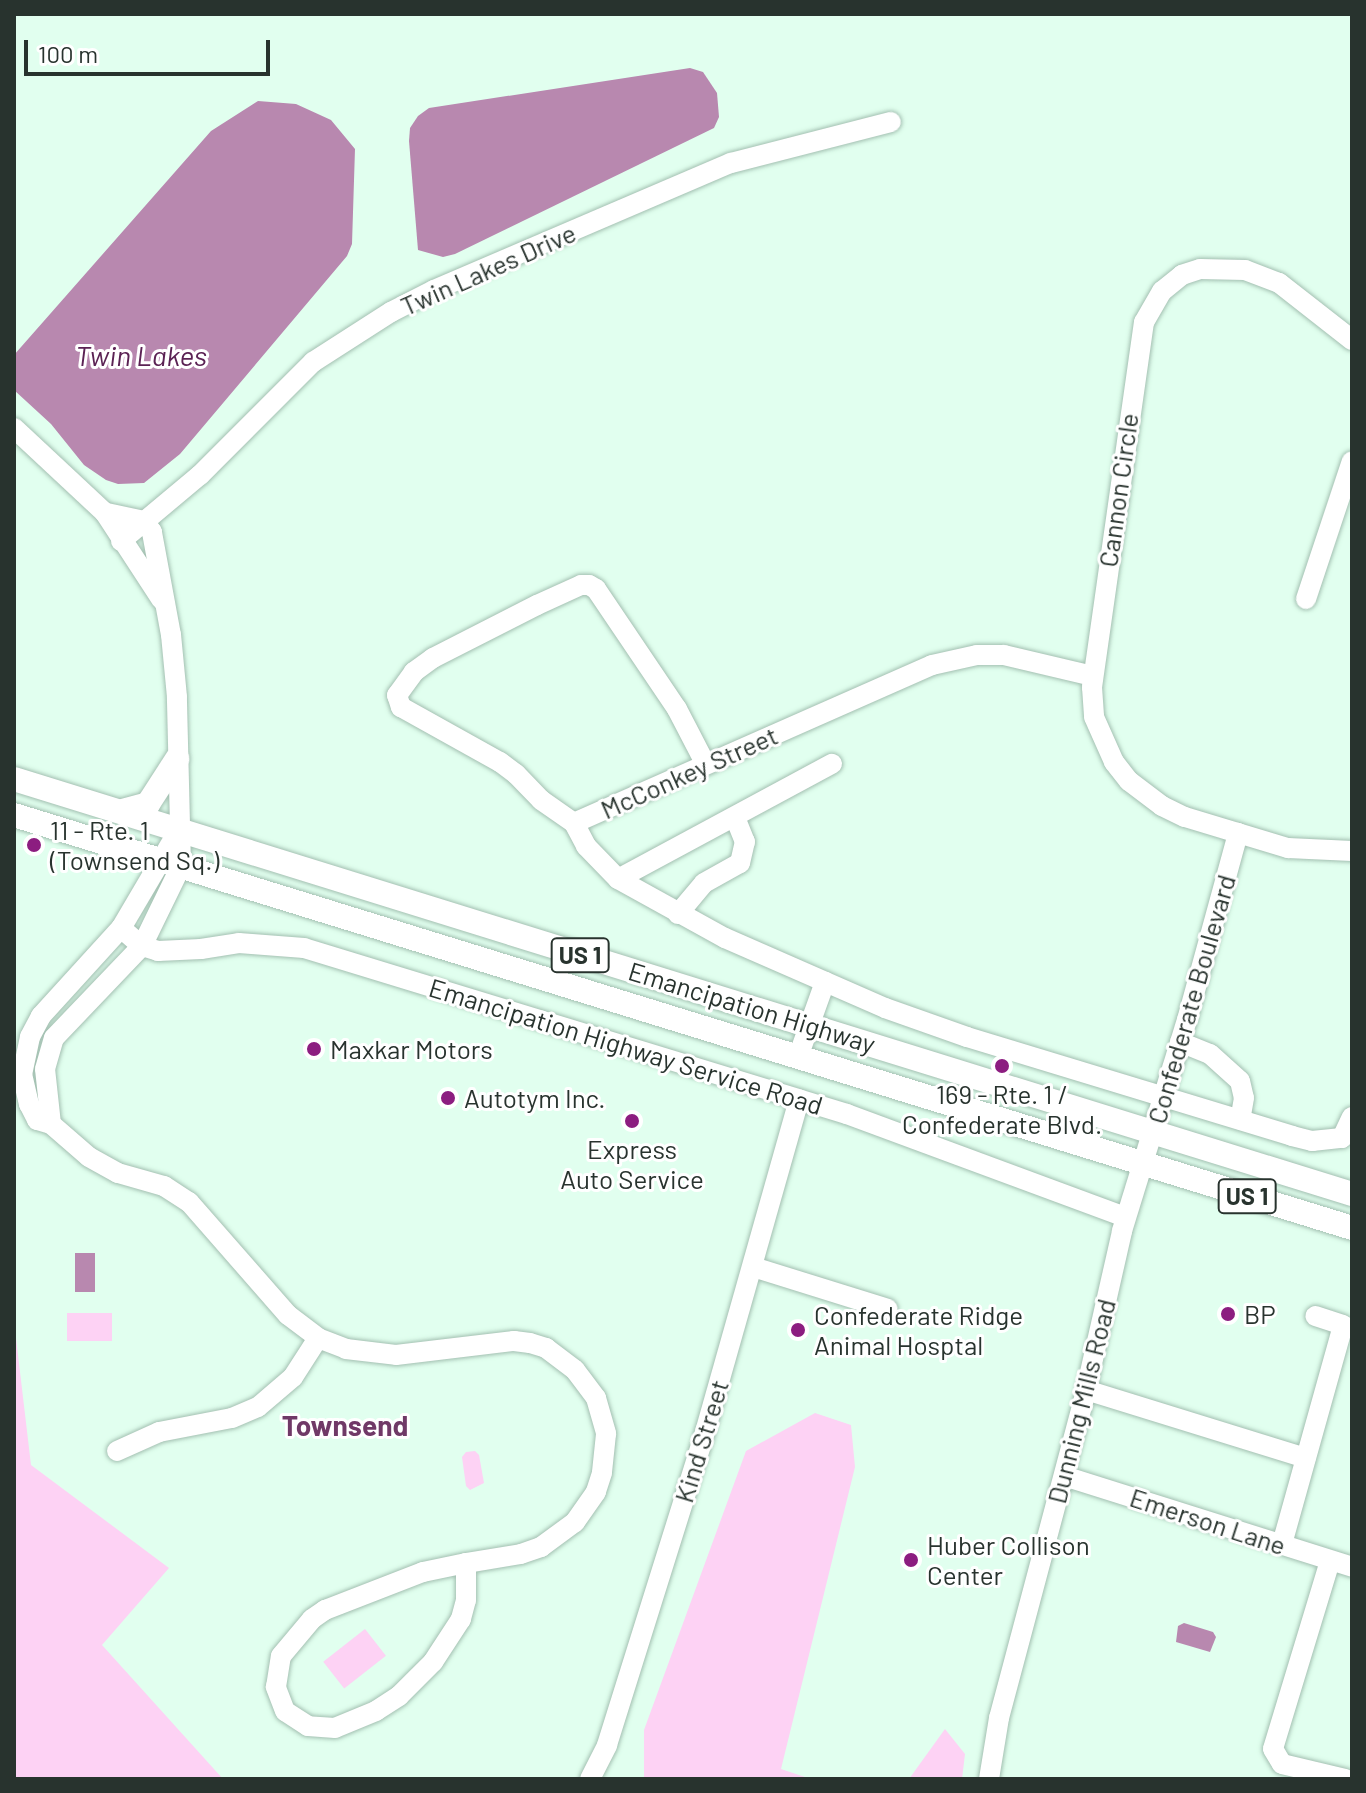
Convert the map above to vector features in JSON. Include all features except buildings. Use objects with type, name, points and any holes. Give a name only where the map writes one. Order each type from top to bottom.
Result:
[{"type":"main road","points":[[122,811],[148,804],[177,759]]},
{"type":"main road","name":"Emancipation Highway","points":[[14,779],[1352,1194]]},
{"type":"main road","name":"Emancipation Highway","points":[[14,815],[1352,1228]]},
{"type":"street","name":"Twin Lakes Drive","points":[[121,541],[200,475],[313,362],[391,312],[434,290],[731,163],[891,122]]},
{"type":"street","name":"Cannon Circle","points":[[1352,340],[1279,283],[1245,270],[1200,269],[1182,275],[1162,291],[1144,322],[1093,676],[1094,717],[1108,751],[1129,781],[1173,811],[1299,850],[1352,851]]},
{"type":"street","points":[[14,428],[105,513],[163,602]]},
{"type":"street","points":[[1306,599],[1352,461]]},
{"type":"street","points":[[28,1064],[142,946],[180,828],[177,697],[171,635],[152,532],[144,521],[105,513]]},
{"type":"street","points":[[574,823],[541,800],[500,762],[401,707],[398,690],[433,658],[537,605],[581,585],[589,585],[596,589],[677,709],[705,763]]},
{"type":"street","name":"McConkey Street","points":[[1093,676],[1004,655],[956,658],[905,674],[574,823],[586,846],[618,879],[678,914],[825,982],[967,1037],[1292,1136],[1329,1141],[1342,1138],[1352,1117]]},
{"type":"street","points":[[618,879],[832,764]]},
{"type":"street","points":[[678,914],[704,883],[740,863],[745,842],[735,817]]},
{"type":"street","name":"Confederate Boulevard","points":[[1141,1164],[1180,1042],[1238,833]]},
{"type":"street","points":[[170,862],[121,928],[41,1016],[30,1037],[28,1064],[37,1120],[51,1124],[89,1157],[118,1173],[164,1186],[189,1202],[288,1315],[318,1338],[346,1349],[396,1355],[514,1341],[530,1343],[561,1357],[587,1384],[602,1415],[606,1434],[602,1473],[586,1510],[559,1536],[521,1554],[466,1563],[423,1572],[325,1610],[312,1619],[281,1656],[276,1687],[285,1711],[308,1726],[335,1728],[376,1711],[399,1696],[433,1662],[461,1619],[467,1591],[466,1563]]},
{"type":"street","points":[[121,928],[142,946]]},
{"type":"street","name":"Emancipation Highway Service Road","points":[[142,946],[173,952],[239,943],[304,948],[799,1099],[1126,1217]]},
{"type":"street","points":[[798,1057],[825,982]]},
{"type":"street","points":[[1180,1042],[1210,1054],[1240,1081],[1244,1098],[1240,1120]]},
{"type":"street","name":"Kind Street","points":[[590,1779],[607,1745],[753,1267],[799,1099]]},
{"type":"street","name":"Dunning Mills Road","points":[[989,1779],[999,1718],[1064,1476],[1141,1164]]},
{"type":"street","points":[[753,1267],[888,1309]]},
{"type":"street","points":[[1282,1544],[1343,1325],[1315,1316]]},
{"type":"street","points":[[117,1451],[159,1432],[232,1418],[258,1407],[293,1377],[318,1338]]},
{"type":"street","points":[[1086,1390],[1306,1458]]},
{"type":"street","name":"Emerson Lane","points":[[1064,1476],[1352,1567]]},
{"type":"street","points":[[1330,1561],[1273,1749],[1282,1764],[1345,1779]]},
{"type":"shaded area","points":[[67,1313],[112,1313],[112,1341],[67,1341]]},
{"type":"shaded area","points":[[14,1321],[31,1465],[169,1568],[102,1645],[223,1779],[14,1779]]},
{"type":"shaded area","points":[[815,1413],[851,1425],[855,1467],[781,1769],[811,1779],[644,1779],[644,1730],[746,1451]]},
{"type":"shaded area","points":[[475,1451],[479,1455],[484,1483],[470,1490],[466,1486],[462,1457],[466,1452]]},
{"type":"shaded area","points":[[365,1629],[386,1656],[344,1688],[323,1662]]},
{"type":"shaded area","points":[[945,1729],[965,1754],[962,1779],[909,1779]]},
{"type":"water","points":[[690,68],[703,72],[717,93],[719,117],[714,128],[455,254],[443,257],[418,250],[410,128],[418,116],[429,108]]},
{"type":"water","name":"Twin Lakes","points":[[258,101],[296,104],[331,120],[355,149],[352,244],[347,256],[180,454],[144,483],[118,484],[106,480],[84,465],[51,424],[14,390],[14,355],[211,131]]},
{"type":"water","points":[[75,1253],[95,1253],[95,1292],[75,1292]]},
{"type":"water","points":[[1184,1623],[1213,1632],[1216,1637],[1210,1652],[1176,1642],[1178,1626]]},
{"type":"place","name":"11 - Rte. 1 (Townsend Sq.)","points":[[34,845]]},
{"type":"place","name":"Maxkar Motors","points":[[314,1049]]},
{"type":"place","name":"169 - Rte. 1 / Confederate Blvd.","points":[[1002,1066]]},
{"type":"place","name":"Autotym Inc.","points":[[448,1098]]},
{"type":"place","name":"Express Auto Service","points":[[632,1121]]},
{"type":"place","name":"BP","points":[[1228,1314]]},
{"type":"place","name":"Confederate Ridge Animal Hosptal","points":[[798,1330]]},
{"type":"place","name":"Huber Collison Center","points":[[911,1560]]},
{"type":"district","name":"Townsend","points":[[345,1425]]}]
